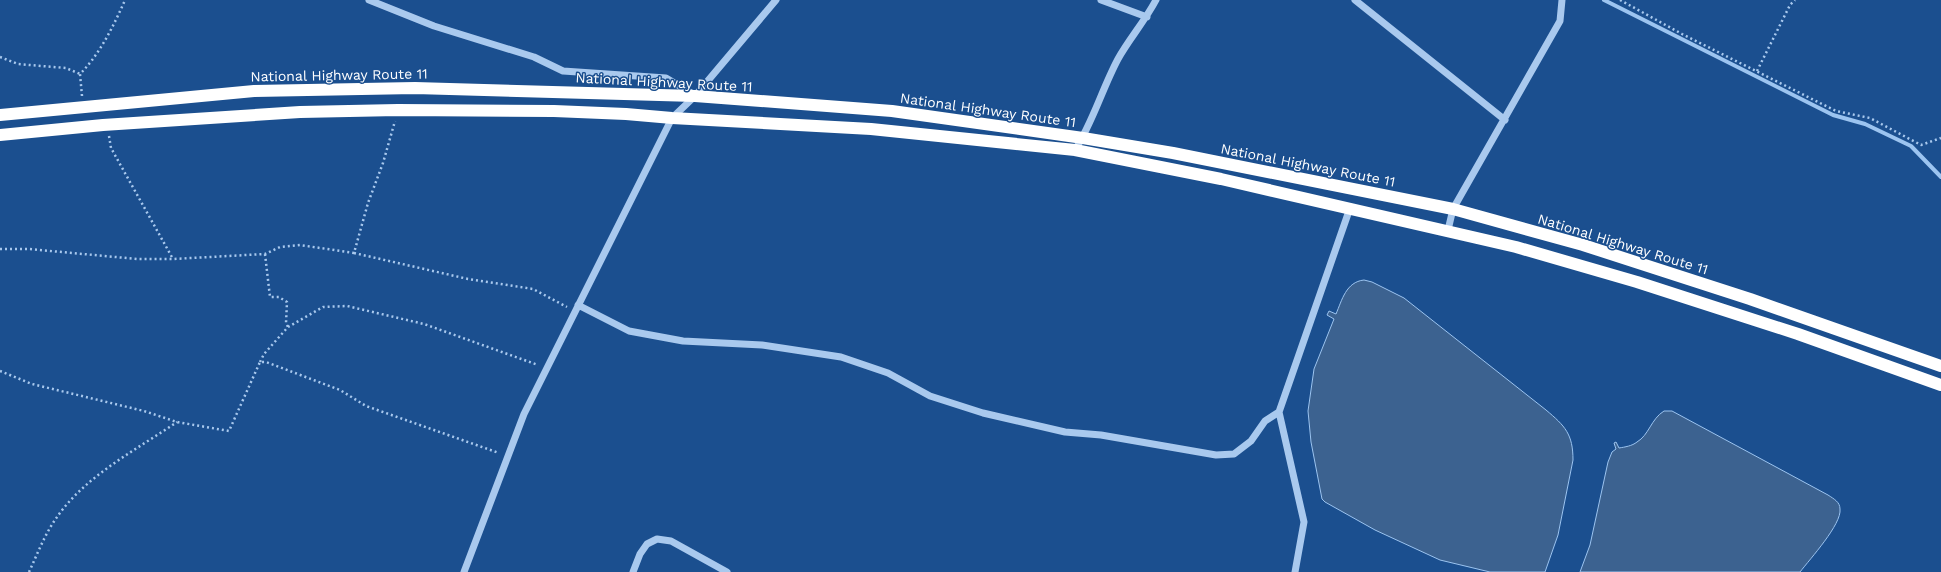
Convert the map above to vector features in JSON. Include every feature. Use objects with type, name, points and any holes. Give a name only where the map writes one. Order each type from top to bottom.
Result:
[{"type":"highway","name":"National Highway Route 11","points":[[0,115],[254,91],[415,88],[695,96],[892,111],[1083,138],[1173,154],[1453,209],[1583,245],[1750,299],[1941,366]]},
{"type":"highway","name":"National Highway Route 11","points":[[0,135],[103,125],[300,112],[398,110],[554,111],[871,128],[1075,150],[1221,179],[1448,230],[1516,247],[1637,282],[1798,334],[1941,385]]},
{"type":"street","points":[[369,0],[382,7],[434,26],[534,57],[563,71],[666,78],[695,96]]},
{"type":"street","points":[[464,572],[524,414],[672,118],[695,96],[776,0]]},
{"type":"street","points":[[1101,0],[1147,17]]},
{"type":"street","points":[[1075,150],[1083,138],[1118,59],[1147,17],[1156,0]]},
{"type":"street","points":[[1355,0],[1505,120]]},
{"type":"street","points":[[1448,230],[1453,209],[1560,22],[1562,0]]},
{"type":"street","points":[[1295,572],[1304,522],[1279,412],[1350,208]]},
{"type":"street","points":[[576,308],[629,330],[683,341],[762,345],[841,357],[888,373],[930,396],[983,413],[1065,432],[1100,435],[1216,455],[1234,454],[1251,441],[1265,421],[1279,412]]},
{"type":"street","points":[[633,572],[640,554],[646,544],[657,539],[670,541],[727,572]]},
{"type":"path","points":[[1620,0],[1757,72],[1836,111],[1870,118],[1921,145],[1941,138]]},
{"type":"path","points":[[1757,72],[1790,6],[1795,0]]},
{"type":"path","points":[[0,57],[18,64],[66,68],[80,74]]},
{"type":"path","points":[[354,253],[368,203],[383,163],[398,110]]},
{"type":"path","points":[[0,249],[29,249],[137,259],[173,259],[264,254],[280,247],[300,245],[354,253],[468,279],[533,289],[576,308]]},
{"type":"path","points":[[264,254],[270,296],[279,297],[287,302],[286,323],[288,327]]},
{"type":"path","points":[[0,371],[32,384],[144,411],[177,422],[229,431],[264,354],[288,327],[323,307],[347,306],[424,324],[546,368]]},
{"type":"path","points":[[260,362],[266,362],[340,390],[366,406],[508,456]]},
{"type":"path","points":[[29,572],[55,520],[79,491],[94,478],[177,422]]},
{"type":"water","points":[[1364,280],[1372,282],[1404,298],[1546,410],[1567,431],[1573,451],[1573,460],[1558,535],[1545,572],[1490,572],[1440,560],[1375,530],[1322,499],[1311,442],[1308,411],[1314,369],[1334,319],[1327,315],[1329,311],[1336,314],[1349,288],[1358,281]]},
{"type":"water","points":[[1664,411],[1672,411],[1828,495],[1838,503],[1840,509],[1836,523],[1831,532],[1800,572],[1580,572],[1590,545],[1608,462],[1612,452],[1616,449],[1614,443],[1616,442],[1619,448],[1635,443],[1641,439],[1656,418]]},
{"type":"waterway","points":[[1604,0],[1833,115],[1865,124],[1911,146],[1941,177]]}]
